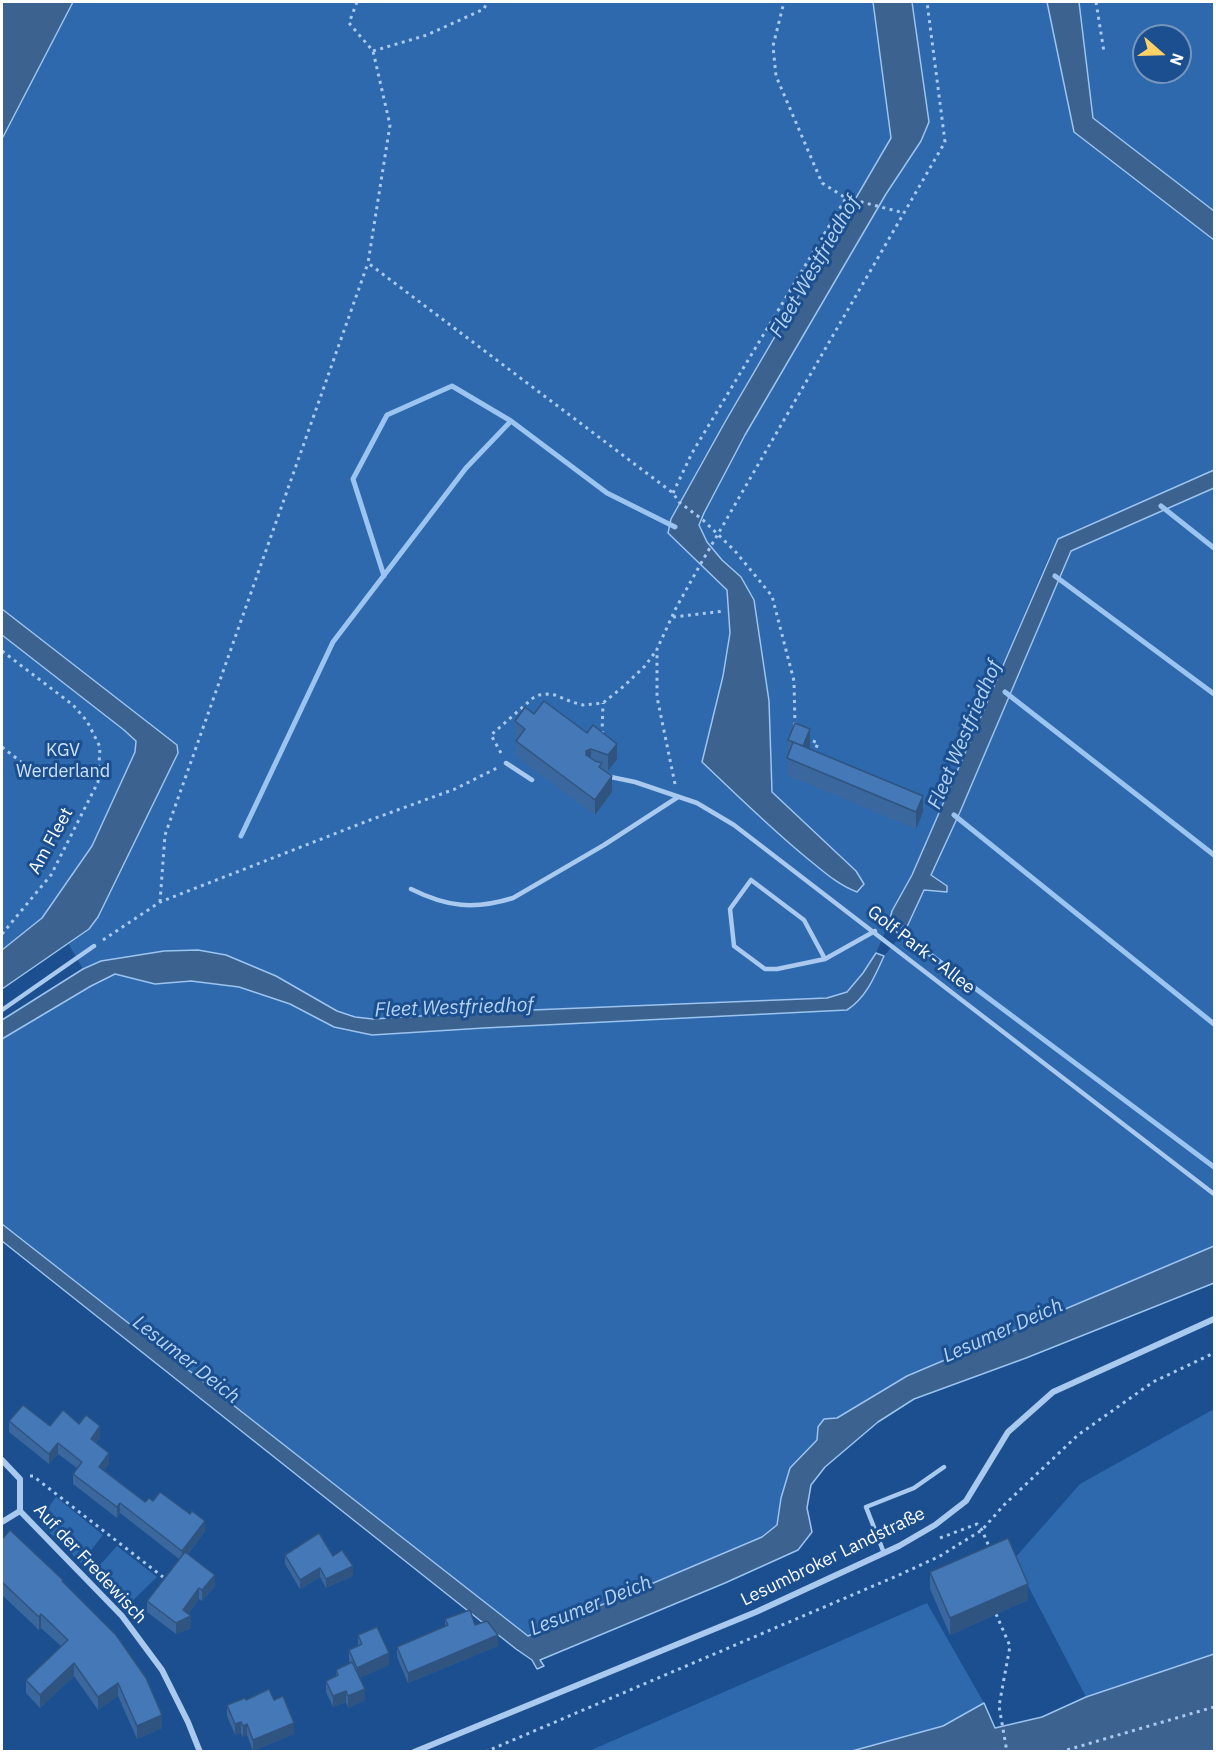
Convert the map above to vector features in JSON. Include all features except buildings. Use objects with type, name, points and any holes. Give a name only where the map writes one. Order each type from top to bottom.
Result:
[{"type":"street","name":"Lesumbroker Landstraße","points":[[414,1752],[756,1612],[884,1553],[935,1526],[966,1501],[1008,1432],[1053,1392],[1215,1319]]},
{"type":"street","points":[[2,1460],[20,1479]]},
{"type":"street","name":"Auf der Fredewisch","points":[[20,1479],[20,1511],[122,1616],[162,1670],[200,1752]]},
{"type":"street","points":[[2,1522],[20,1511]]},
{"type":"lane","points":[[506,763],[532,780]]},
{"type":"lane","name":"Golf Park - Allee","points":[[597,774],[635,782],[697,803],[734,825],[1215,1194]]},
{"type":"lane","points":[[411,889],[429,898],[462,906],[497,903],[513,898],[584,858],[678,797]]},
{"type":"lane","points":[[825,959],[804,920],[751,880],[730,909],[734,946],[765,969],[785,968],[825,959],[875,932]]},
{"type":"lane","points":[[2,1010],[94,946]]},
{"type":"lane","points":[[884,1553],[866,1507],[914,1488],[944,1467]]},
{"type":"path","points":[[160,902],[165,835],[368,263],[390,125],[373,51],[349,23],[357,2]]},
{"type":"path","points":[[373,51],[428,35],[484,9],[487,2]]},
{"type":"path","points":[[784,2],[773,46],[776,76],[822,183],[851,200],[904,213]]},
{"type":"path","points":[[94,946],[160,902],[455,789],[506,763],[491,735],[533,698],[547,694],[583,705],[603,703],[645,666],[657,650],[700,565],[945,142],[927,2]]},
{"type":"path","points":[[1096,2],[1104,52]]},
{"type":"path","points":[[673,493],[692,453],[846,198]]},
{"type":"path","points":[[368,263],[673,493],[679,502],[703,520],[748,565],[772,596],[794,681],[796,733],[818,743],[813,754]]},
{"type":"path","points":[[672,617],[725,611]]},
{"type":"path","points":[[657,650],[657,697],[678,797]]},
{"type":"path","name":"Am Fleet","points":[[2,651],[74,705],[87,721],[100,747],[98,782],[51,875],[2,934]]},
{"type":"path","points":[[603,703],[603,739]]},
{"type":"path","points":[[2,747],[38,775]]},
{"type":"path","points":[[20,1479],[33,1476],[163,1577]]},
{"type":"path","points":[[938,1539],[976,1524],[982,1530],[990,1550]]},
{"type":"path","points":[[996,1614],[1010,1646],[999,1706],[1006,1752]]},
{"type":"path","points":[[1060,1752],[1215,1707]]},
{"type":"green space","points":[[73,2],[1214,2],[1214,470],[1071,532],[1050,554],[912,875],[892,911],[876,953],[847,992],[827,998],[483,1012],[373,1019],[355,1017],[337,1011],[276,976],[226,955],[198,950],[164,951],[101,961],[83,969],[68,943],[89,929],[98,917],[178,753],[176,744],[2,609],[2,137]]},
{"type":"green space","points":[[1214,488],[1214,1246],[907,1376],[837,1418],[824,1419],[818,1427],[817,1440],[790,1468],[781,1498],[777,1525],[762,1537],[528,1636],[2,1224],[2,1039],[115,973],[155,984],[191,981],[239,987],[290,1004],[334,1027],[372,1035],[847,1010],[877,973],[884,956],[906,929],[924,889],[946,892],[947,886],[931,875],[1071,551]]},
{"type":"green space","name":"KGV Werderland","points":[[2,635],[136,741],[135,752],[92,846],[42,918],[2,950]]},
{"type":"green space","points":[[1214,1409],[1214,1654],[1086,1697],[1014,1559],[1080,1484]]},
{"type":"green space","points":[[56,1497],[103,1535],[81,1563],[42,1525],[44,1514]]},
{"type":"green space","points":[[117,1546],[157,1577],[127,1606],[118,1604],[91,1575]]},
{"type":"green space","points":[[927,1603],[984,1703],[943,1726],[852,1751],[587,1752]]},
{"type":"shaded area","points":[[2,2],[73,2],[3,137],[2,137]]},
{"type":"shaded area","points":[[873,2],[912,2],[929,122],[921,141],[886,194],[745,435],[699,525],[707,542],[741,577],[754,600],[769,701],[772,792],[856,871],[864,884],[857,892],[843,886],[794,848],[702,762],[723,676],[730,633],[727,590],[668,533],[671,519],[725,422],[891,138]]},
{"type":"shaded area","points":[[1047,2],[1079,2],[1093,118],[1214,211],[1214,240],[1074,132]]},
{"type":"shaded area","points":[[1214,470],[1214,488],[1071,551],[931,875],[947,886],[947,892],[924,890],[906,929],[900,936],[889,923],[892,911],[912,875],[1058,539]]},
{"type":"shaded area","points":[[2,609],[177,745],[178,753],[98,917],[89,929],[2,989],[2,950],[42,918],[92,846],[135,752],[136,741],[2,635]]},
{"type":"shaded area","points":[[198,950],[226,955],[276,976],[337,1011],[355,1017],[373,1019],[483,1012],[827,998],[847,992],[876,953],[884,956],[865,993],[847,1010],[372,1035],[334,1027],[290,1004],[239,987],[191,981],[155,984],[115,974],[2,1039],[2,1020],[83,969],[101,961],[164,951]]},
{"type":"shaded area","points":[[2,1224],[528,1636],[762,1537],[777,1525],[781,1498],[790,1468],[817,1440],[818,1427],[824,1419],[837,1418],[907,1376],[1214,1246],[1214,1283],[1026,1358],[914,1399],[878,1422],[825,1467],[811,1485],[807,1508],[812,1532],[798,1550],[540,1660],[544,1666],[537,1669],[532,1660],[2,1241]]},
{"type":"shaded area","points":[[1214,1654],[1214,1751],[852,1751],[943,1726],[984,1703],[995,1728],[1042,1717],[1086,1697]]},
{"type":"waterway","name":"Fleet Westfriedhof","points":[[384,576],[353,479],[387,415],[452,386],[511,421]]},
{"type":"waterway","name":"Fleet Westfriedhof","points":[[241,836],[333,642],[466,468],[511,421],[607,493],[675,527]]},
{"type":"waterway","points":[[1161,506],[1214,548]]},
{"type":"waterway","points":[[1055,576],[1214,694]]},
{"type":"waterway","points":[[1005,692],[1214,855]]},
{"type":"waterway","points":[[954,815],[1214,1024]]},
{"type":"waterway","points":[[901,926],[908,938],[1214,1167]]},
{"type":"water label","name":"Lesumer Deich","points":[[1003,1331]]},
{"type":"water label","name":"Lesumer Deich","points":[[186,1360]]},
{"type":"water label","name":"Lesumer Deich","points":[[591,1606]]}]
